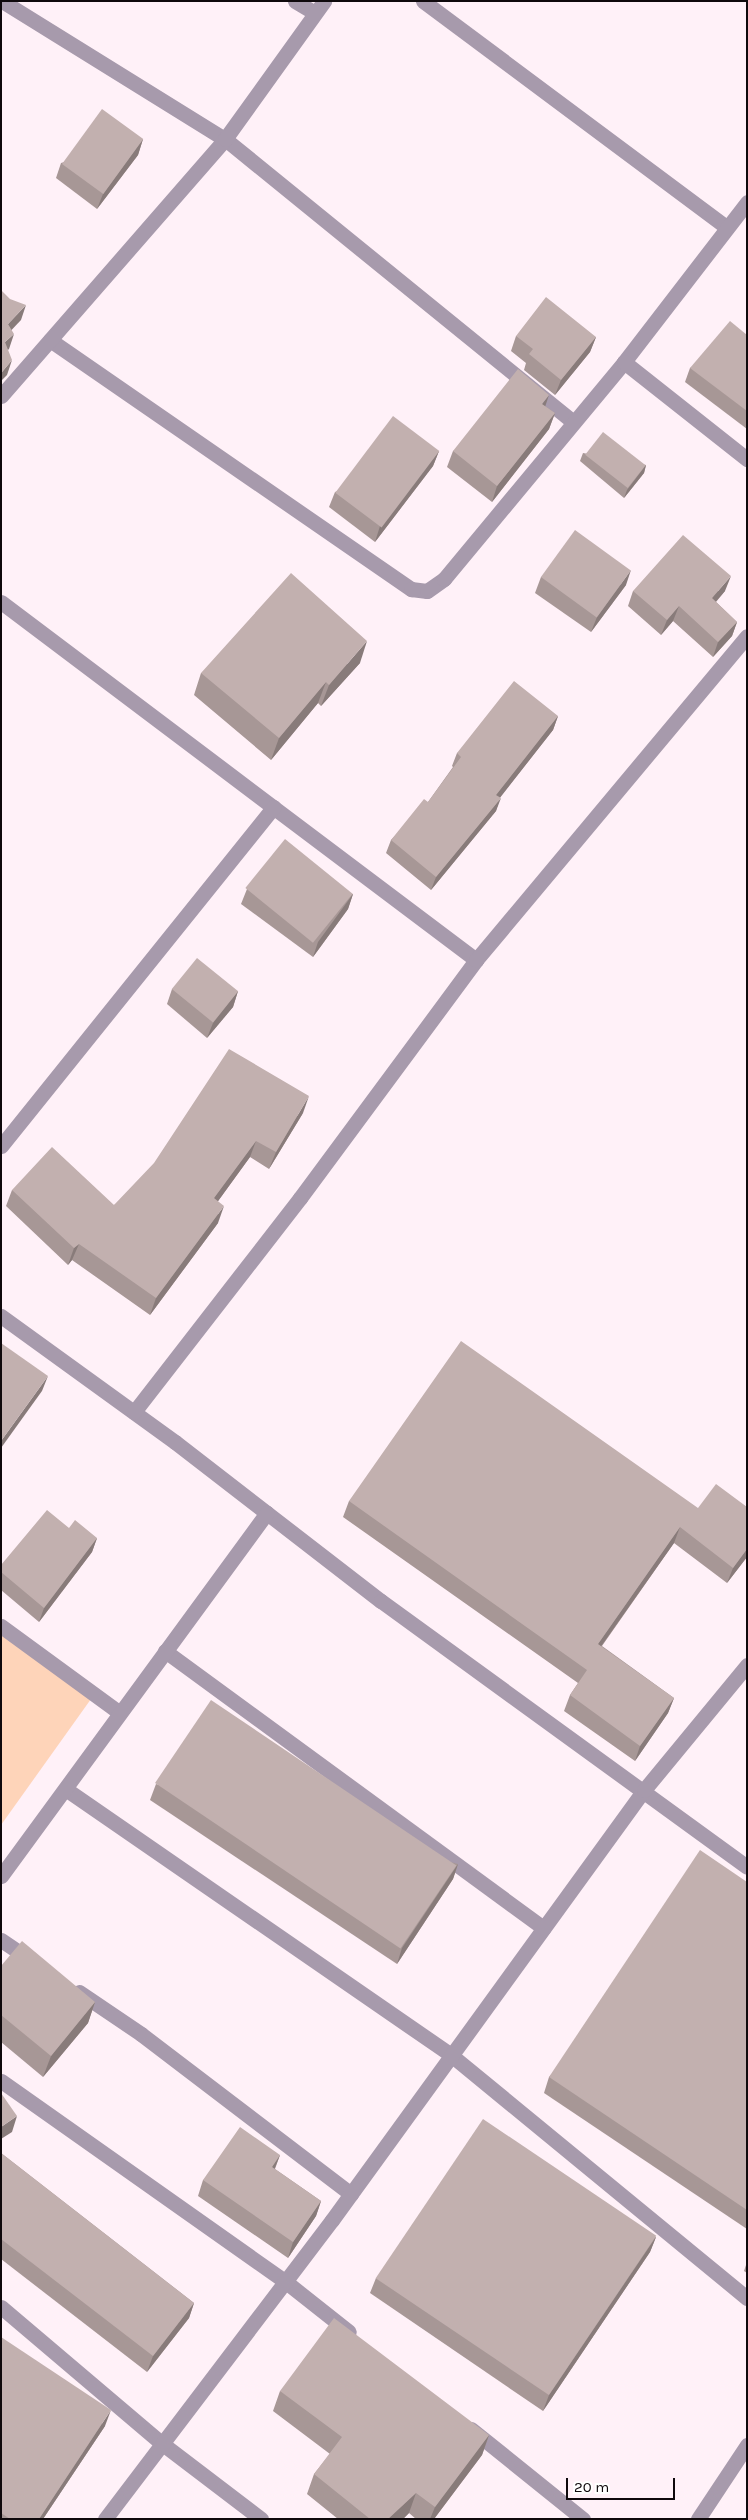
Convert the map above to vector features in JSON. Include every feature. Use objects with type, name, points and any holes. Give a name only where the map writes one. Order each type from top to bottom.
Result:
[{"type":"street","points":[[2,1],[225,139],[572,421]]},
{"type":"street","points":[[1,396],[225,139],[320,7],[295,1]]},
{"type":"street","points":[[423,1],[727,228]]},
{"type":"street","points":[[50,340],[411,589],[427,591],[444,579],[572,421],[624,362],[747,202]]},
{"type":"street","points":[[624,362],[747,460]]},
{"type":"street","points":[[1,602],[476,960]]},
{"type":"street","points":[[134,1412],[300,1198],[476,960],[747,636]]},
{"type":"street","points":[[1,1146],[274,807]]},
{"type":"street","points":[[1,1316],[134,1412],[381,1601],[644,1790],[747,1867]]},
{"type":"street","points":[[1,1876],[67,1790],[120,1713],[267,1513]]},
{"type":"street","points":[[1,1626],[120,1713]]},
{"type":"street","points":[[165,1651],[543,1928]]},
{"type":"street","points":[[106,2519],[164,2445],[351,2194],[644,1790],[747,1665]]},
{"type":"street","points":[[67,1790],[451,2055],[747,2298]]},
{"type":"street","points":[[1,1940],[42,1968]]},
{"type":"street","points":[[67,1984],[141,2034],[351,2194]]},
{"type":"street","points":[[1,2081],[286,2282],[364,2344]]},
{"type":"street","points":[[1,2307],[164,2445],[261,2519]]},
{"type":"street","points":[[458,2419],[583,2519]]},
{"type":"street","points":[[698,2519],[747,2445]]},
{"type":"shaded area","points":[[1,1635],[91,1699],[1,1825]]},
{"type":"building","points":[[102,109],[143,139],[103,194],[62,164]]},
{"type":"building","points":[[1,290],[10,299],[26,305],[8,324],[14,334],[5,342],[12,360],[2,372]]},
{"type":"building","points":[[546,297],[596,337],[561,380],[529,354],[533,349],[516,336]]},
{"type":"building","points":[[730,321],[747,335],[747,411],[690,368]]},
{"type":"building","points":[[518,369],[549,395],[542,404],[555,413],[497,486],[453,451]]},
{"type":"building","points":[[393,416],[439,451],[382,528],[335,493]]},
{"type":"building","points":[[603,432],[646,465],[628,488],[585,455]]},
{"type":"building","points":[[575,530],[631,571],[597,617],[541,577]]},
{"type":"building","points":[[683,535],[731,576],[712,598],[737,622],[718,642],[679,606],[667,620],[633,591]]},
{"type":"building","points":[[291,573],[367,641],[329,685],[326,682],[279,738],[201,673]]},
{"type":"building","points":[[514,681],[558,716],[496,795],[501,798],[436,877],[391,840],[424,799],[428,802],[461,757],[457,753]]},
{"type":"building","points":[[285,839],[353,894],[313,943],[245,888]]},
{"type":"building","points":[[197,958],[238,991],[213,1022],[172,989]]},
{"type":"building","points":[[229,1049],[309,1096],[276,1152],[256,1141],[214,1198],[224,1206],[156,1298],[79,1244],[74,1248],[12,1190],[52,1147],[114,1205],[154,1163]]},
{"type":"building","points":[[461,1341],[698,1508],[716,1484],[747,1507],[747,1549],[733,1568],[680,1527],[598,1644],[674,1698],[640,1746],[570,1695],[587,1670],[349,1501]]},
{"type":"building","points":[[1,1343],[48,1376],[1,1441]]},
{"type":"building","points":[[47,1510],[69,1528],[75,1520],[97,1538],[44,1608],[1,1572],[1,1565]]},
{"type":"building","points":[[211,1700],[456,1866],[400,1948],[155,1783]]},
{"type":"building","points":[[700,1850],[747,1882],[747,2210],[549,2077]]},
{"type":"building","points":[[22,1941],[95,2002],[51,2056],[1,2015],[1,1966]]},
{"type":"building","points":[[1,2093],[17,2116],[1,2127]]},
{"type":"building","points":[[483,2119],[656,2236],[549,2395],[376,2278]]},
{"type":"building","points":[[240,2127],[280,2155],[272,2167],[321,2201],[293,2242],[203,2180]]},
{"type":"building","points":[[1,2153],[194,2303],[153,2356],[1,2239]]},
{"type":"building","points":[[334,2318],[489,2435],[435,2507],[416,2493],[388,2519],[370,2519],[314,2474],[342,2437],[280,2391]]},
{"type":"building","points":[[1,2337],[111,2410],[39,2519],[10,2519],[1,2513]]}]
